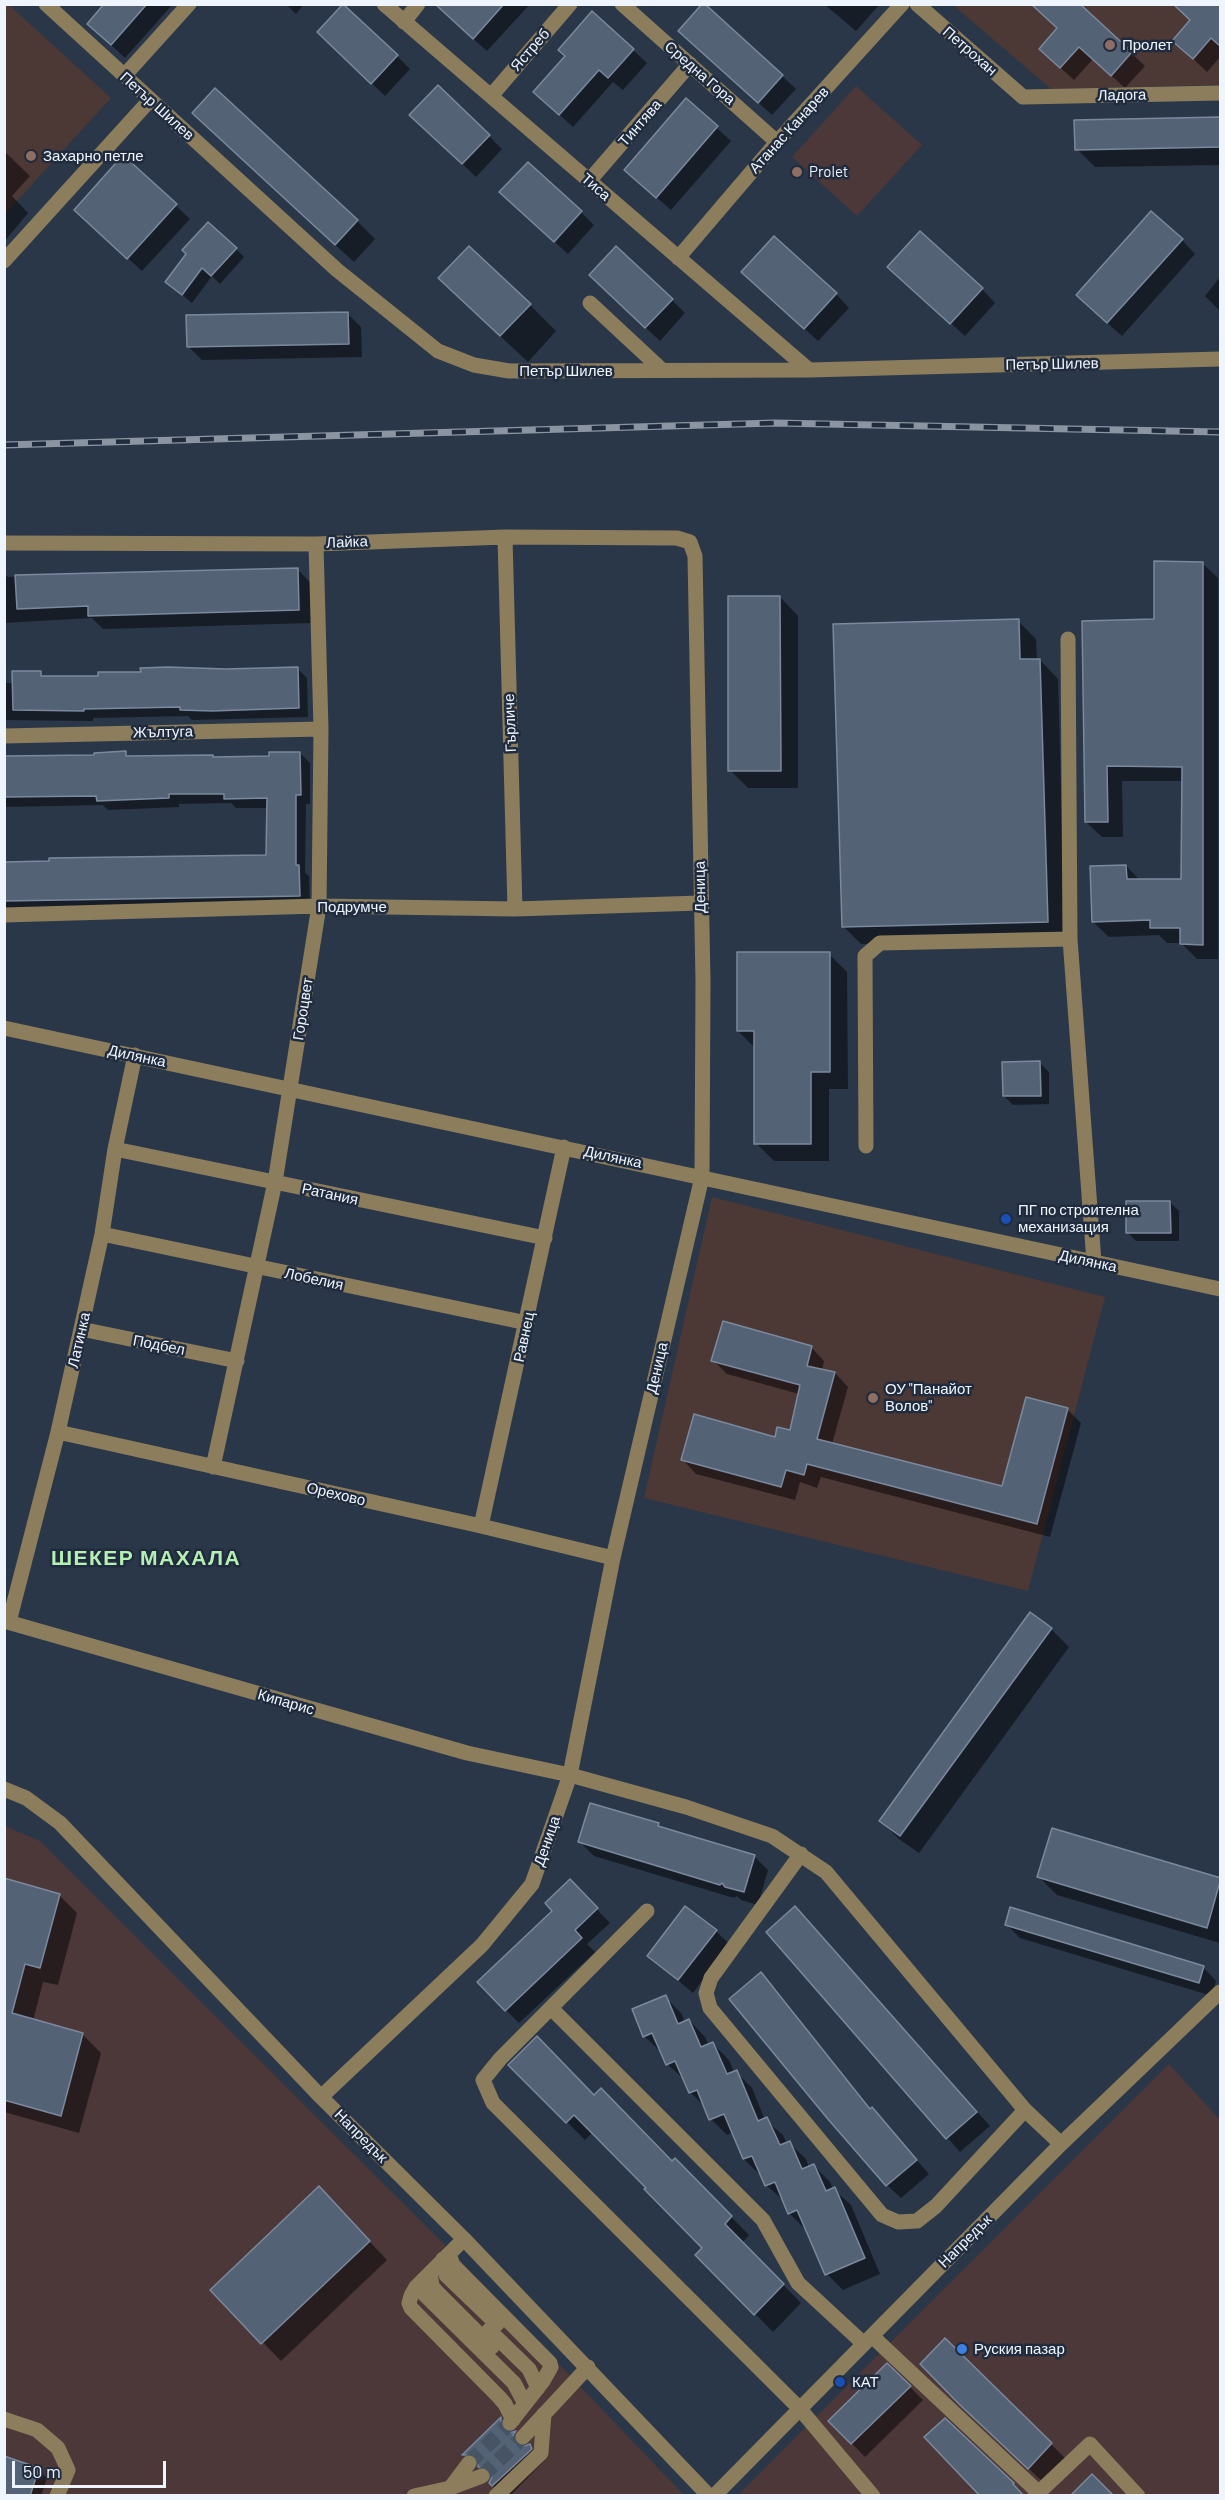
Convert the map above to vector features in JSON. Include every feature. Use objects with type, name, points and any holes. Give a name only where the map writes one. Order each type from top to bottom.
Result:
[{"type":"street","name":"Петър Шилев","points":[[46,4],[337,270],[438,351],[474,365],[509,371],[809,370],[1221,359]]},
{"type":"street","points":[[124,76],[189,4]]},
{"type":"street","name":"Тиса","points":[[384,4],[809,370]]},
{"type":"street","points":[[404,22],[418,4]]},
{"type":"street","name":"Ястреб","points":[[490,96],[570,4]]},
{"type":"street","name":"Средна Гора","points":[[622,4],[777,142]]},
{"type":"street","name":"Атанас Канарев","points":[[678,258],[777,142],[902,4]]},
{"type":"street","name":"Петрохан","points":[[917,4],[1023,97]]},
{"type":"street","name":"Тинтява","points":[[590,181],[690,64]]},
{"type":"street","name":"Ладога","points":[[1023,97],[1221,93]]},
{"type":"street","points":[[4,261],[150,100]]},
{"type":"street","points":[[590,303],[662,370]]},
{"type":"street","name":"Лайка","points":[[4,543],[316,543],[505,537],[677,538],[690,542]]},
{"type":"street","name":"Гърличе","points":[[505,537],[515,909]]},
{"type":"street","name":"Деница","points":[[321,2097],[482,1945],[532,1884],[570,1775],[613,1558],[702,1177],[703,981],[695,556],[690,542]]},
{"type":"street","name":"Гороцвет","points":[[213,1467],[275,1182],[319,906],[321,729],[316,543]]},
{"type":"street","points":[[1068,639],[1070,939],[1094,1262]]},
{"type":"street","name":"Жълтуга","points":[[4,736],[321,729]]},
{"type":"street","name":"Подрумче","points":[[4,915],[319,906],[515,909],[700,903]]},
{"type":"street","points":[[866,1146],[866,956],[880,943],[1070,939]]},
{"type":"street","name":"Дилянка","points":[[4,1028],[1221,1289]]},
{"type":"street","name":"Латинка","points":[[7,1621],[58,1432],[102,1234],[115,1149],[135,1055]]},
{"type":"street","name":"Равнец","points":[[481,1526],[564,1147]]},
{"type":"street","name":"Ратания","points":[[115,1149],[545,1238]]},
{"type":"street","name":"Лобелия","points":[[102,1234],[527,1323]]},
{"type":"street","name":"Подбел","points":[[81,1329],[237,1361]]},
{"type":"street","name":"Орехово","points":[[58,1432],[481,1526],[613,1558]]},
{"type":"street","name":"Кипарис","points":[[7,1621],[467,1753],[570,1775],[686,1808],[772,1836],[826,1872],[1026,2110],[1061,2144]]},
{"type":"street","name":"Напредък","points":[[4,1789],[26,1797],[60,1823],[321,2097],[464,2239],[588,2367],[709,2496]]},
{"type":"street","points":[[801,1854],[711,1978],[706,1992],[710,2008],[882,2215],[898,2222],[917,2221],[936,2206],[1026,2110]]},
{"type":"street","points":[[647,1911],[500,2059],[483,2080],[493,2103],[800,2409],[873,2496]]},
{"type":"street","name":"Напредък","points":[[714,2496],[1061,2144],[1221,1992]]},
{"type":"street","points":[[551,2008],[763,2220],[798,2283],[868,2340],[1037,2494],[1090,2444],[1138,2496]]},
{"type":"street","points":[[464,2239],[433,2270],[423,2293],[514,2383],[526,2403]]},
{"type":"street","points":[[433,2270],[453,2265],[550,2363],[551,2367],[526,2403]]},
{"type":"street","points":[[433,2270],[442,2283],[529,2370],[526,2403]]},
{"type":"street","points":[[524,2436],[588,2367]]},
{"type":"street","points":[[496,2496],[540,2453],[544,2414]]},
{"type":"street","points":[[4,2419],[37,2430],[58,2448],[68,2470],[57,2496]]},
{"type":"street","points":[[447,2493],[469,2463]]},
{"type":"street","points":[[414,2496],[447,2493],[482,2476]]},
{"type":"shaded area","name":"Захарно петле","points":[[8,4],[111,98],[5,214],[4,5]]},
{"type":"shaded area","name":"Пролет","points":[[953,5],[1220,5],[1220,85],[1051,89]]},
{"type":"shaded area","points":[[856,86],[922,145],[857,216],[792,157]]},
{"type":"shaded area","name":"ОУ \"Панайот Волов\"","points":[[712,1197],[1105,1297],[1028,1591],[644,1498]]},
{"type":"shaded area","points":[[5,1826],[40,1841],[442,2242],[684,2495],[5,2496]]},
{"type":"shaded area","points":[[1169,2064],[1220,2120],[1220,2495],[737,2496]]},
{"type":"building","points":[[104,4],[147,4],[111,45],[87,24]]},
{"type":"building","points":[[343,4],[398,55],[371,84],[317,32]]},
{"type":"building","points":[[435,4],[504,4],[473,39]]},
{"type":"building","points":[[702,4],[705,4],[783,75],[758,103],[678,31]]},
{"type":"building","points":[[1031,4],[1080,4],[1132,52],[1111,76],[1079,47],[1060,68],[1039,49],[1057,28]]},
{"type":"building","points":[[1173,4],[1221,4],[1221,47],[1211,38],[1193,59],[1172,41],[1190,20]]},
{"type":"building","points":[[592,11],[634,49],[608,78],[599,70],[559,115],[533,92],[565,56],[558,50]]},
{"type":"building","points":[[438,85],[490,135],[462,164],[409,115]]},
{"type":"building","points":[[215,88],[358,220],[335,245],[192,113]]},
{"type":"building","points":[[686,98],[718,126],[656,198],[624,170]]},
{"type":"building","points":[[1221,117],[1221,147],[1075,150],[1074,120]]},
{"type":"building","points":[[123,155],[177,204],[127,259],[74,210]]},
{"type":"building","points":[[528,162],[582,211],[554,242],[499,192]]},
{"type":"building","points":[[1151,211],[1183,239],[1107,323],[1076,295]]},
{"type":"building","points":[[208,222],[237,248],[211,276],[202,268],[182,295],[165,282],[186,254],[182,250]]},
{"type":"building","points":[[920,231],[983,288],[950,324],[887,267]]},
{"type":"building","points":[[774,236],[837,293],[804,329],[741,272]]},
{"type":"building","points":[[469,246],[531,304],[500,336],[438,278]]},
{"type":"building","points":[[616,246],[673,299],[645,328],[589,275]]},
{"type":"building","points":[[348,312],[349,344],[187,347],[186,315]]},
{"type":"building","points":[[1154,561],[1203,562],[1203,945],[1180,944],[1180,928],[1150,928],[1150,920],[1092,922],[1090,866],[1126,865],[1127,879],[1181,879],[1182,767],[1107,766],[1108,822],[1085,822],[1082,621],[1154,619]]},
{"type":"building","points":[[298,568],[299,610],[88,616],[88,606],[17,609],[15,575]]},
{"type":"building","points":[[728,596],[780,596],[781,771],[728,771]]},
{"type":"building","points":[[1019,619],[1020,659],[1040,659],[1048,922],[842,927],[833,624]]},
{"type":"building","points":[[298,667],[299,708],[212,711],[180,710],[180,707],[84,709],[84,711],[13,710],[12,671],[41,671],[41,676],[98,676],[98,672],[141,672],[140,668],[226,669]]},
{"type":"building","points":[[126,751],[126,756],[213,755],[213,757],[269,756],[269,752],[300,752],[301,795],[296,795],[296,865],[299,865],[300,896],[4,901],[4,862],[49,861],[49,858],[266,855],[267,798],[224,799],[224,794],[169,794],[169,798],[97,801],[96,796],[4,797],[4,756],[94,755],[94,753]]},
{"type":"building","points":[[737,952],[830,952],[830,1072],[811,1072],[811,1144],[754,1144],[754,1031],[737,1031]]},
{"type":"building","points":[[1040,1061],[1041,1096],[1003,1096],[1002,1062]]},
{"type":"building","points":[[1126,1201],[1170,1201],[1171,1233],[1126,1233]]},
{"type":"building","points":[[723,1321],[812,1346],[807,1366],[835,1372],[817,1439],[1002,1486],[1026,1397],[1068,1408],[1037,1524],[807,1464],[804,1475],[786,1470],[781,1487],[681,1460],[694,1414],[775,1437],[777,1427],[790,1430],[800,1385],[711,1361]]},
{"type":"building","points":[[1030,1612],[1052,1628],[900,1836],[879,1821]]},
{"type":"building","points":[[590,1803],[755,1855],[744,1892],[725,1887],[722,1883],[720,1885],[578,1842]]},
{"type":"building","points":[[1052,1828],[1221,1878],[1207,1928],[1037,1877]]},
{"type":"building","points":[[4,1878],[60,1894],[40,1968],[25,1964],[12,2013],[83,2033],[61,2116],[4,2100]]},
{"type":"building","points":[[570,1879],[598,1908],[575,1930],[582,1938],[505,2011],[477,1982],[552,1911],[545,1903]]},
{"type":"building","points":[[685,1906],[717,1930],[678,1980],[647,1956]]},
{"type":"building","points":[[795,1906],[977,2112],[946,2139],[766,1932]]},
{"type":"building","points":[[1010,1907],[1204,1966],[1199,1983],[1005,1925]]},
{"type":"building","points":[[761,1972],[870,2109],[872,2107],[917,2160],[886,2186],[729,1999]]},
{"type":"building","points":[[666,1995],[678,2024],[689,2019],[701,2047],[713,2042],[727,2074],[737,2070],[758,2121],[767,2117],[780,2145],[790,2141],[802,2169],[814,2164],[826,2191],[835,2187],[865,2258],[825,2275],[797,2210],[788,2214],[775,2182],[765,2186],[752,2156],[743,2159],[724,2114],[709,2120],[697,2090],[689,2093],[675,2061],[666,2065],[652,2033],[643,2037],[632,2009]]},
{"type":"building","points":[[537,2036],[594,2095],[601,2088],[672,2161],[675,2158],[732,2216],[725,2224],[784,2284],[754,2315],[695,2255],[702,2248],[644,2189],[646,2188],[574,2115],[566,2123],[508,2065]]},
{"type":"building","points":[[319,2186],[370,2241],[261,2344],[210,2290]]},
{"type":"building","points":[[945,2338],[1052,2443],[1028,2469],[920,2364]]},
{"type":"building","points":[[887,2363],[911,2386],[851,2444],[828,2421]]},
{"type":"building","points":[[501,2417],[501,2426],[504,2430],[509,2433],[516,2431],[513,2435],[516,2444],[521,2447],[530,2444],[532,2449],[492,2486],[489,2483],[492,2477],[489,2469],[478,2467],[478,2460],[474,2455],[462,2455]]},
{"type":"building","points":[[945,2418],[1014,2483],[1024,2496],[980,2496],[924,2437]]},
{"type":"building","points":[[4,2456],[39,2468],[30,2496],[4,2496]]},
{"type":"building","points":[[1092,2474],[1114,2496],[1070,2496]]},
{"type":"tunnel","points":[[469,2463],[510,2423]]},
{"type":"tunnel","points":[[482,2476],[523,2437]]},
{"type":"railway","points":[[4,445],[775,423],[1220,432]]},
{"type":"place","name":"Пролет","points":[[1110,45]]},
{"type":"place","name":"Захарно петле","points":[[31,156]]},
{"type":"place","name":"Prolet","points":[[797,172]]},
{"type":"place","name":"ПГ по строителна механизация","points":[[1006,1219]]},
{"type":"place","name":"ОУ \"Панайот Волов\"","points":[[873,1398]]},
{"type":"place","name":"Руския пазар","points":[[962,2349]]},
{"type":"place","name":"КАТ","points":[[840,2382]]},
{"type":"district","name":"ШЕКЕР МАХАЛА","points":[[146,1558]]}]
